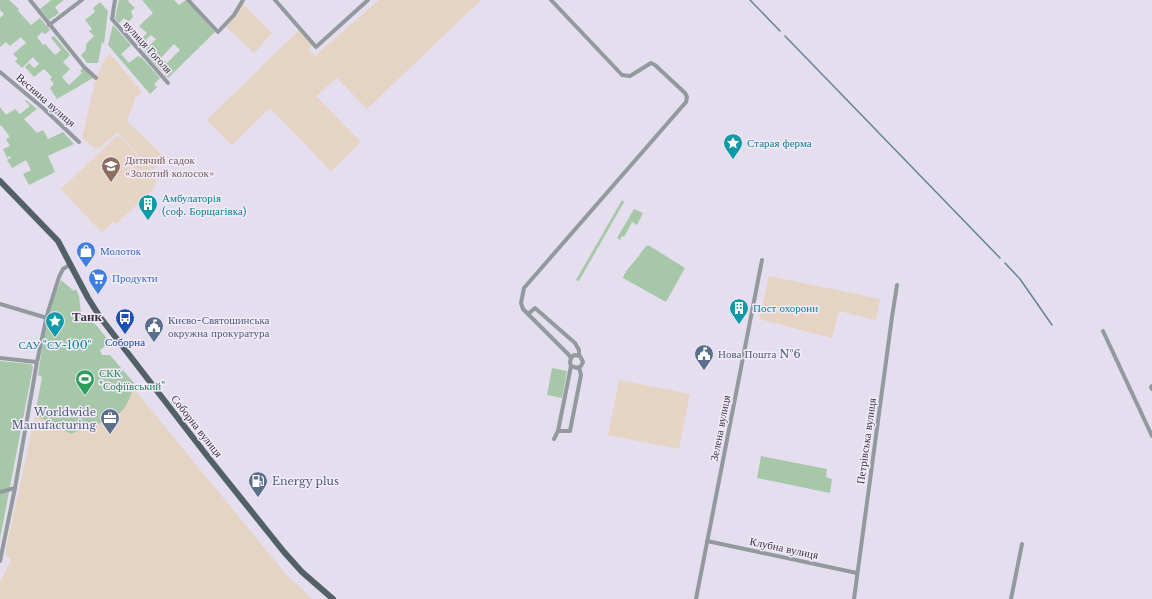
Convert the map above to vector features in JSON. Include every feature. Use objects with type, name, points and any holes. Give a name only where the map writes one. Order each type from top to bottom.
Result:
[{"type":"main road","name":"Соборна вулиця","points":[[0,181],[53,235],[63,248],[92,305],[132,359],[284,552],[302,572],[333,599]]},
{"type":"street","points":[[30,0],[84,67],[96,78]]},
{"type":"street","points":[[49,25],[82,0]]},
{"type":"street","name":"вулиця Гоголя","points":[[115,0],[112,19],[168,83]]},
{"type":"street","points":[[188,0],[218,32],[234,15],[243,0]]},
{"type":"street","points":[[275,0],[316,47],[368,0]]},
{"type":"street","points":[[551,0],[622,75],[630,76],[651,64],[655,65],[685,93],[687,97],[686,102],[524,288],[521,303],[523,309],[571,358],[571,366],[558,431],[554,439]]},
{"type":"street","name":"Весняна вулиця","points":[[0,72],[43,108],[79,142]]},
{"type":"street","name":"Зелена вулиця","points":[[696,599],[762,260]]},
{"type":"street","points":[[0,561],[15,488],[37,362],[47,318],[58,277],[64,269],[71,264]]},
{"type":"street","name":"Петрівська вулиця","points":[[854,599],[897,285]]},
{"type":"street","points":[[0,304],[47,318]]},
{"type":"street","points":[[528,314],[535,308],[575,344],[579,350],[579,355],[582,358],[583,362],[579,368],[581,375],[570,431],[558,431]]},
{"type":"street","points":[[1103,331],[1152,436]]},
{"type":"street","points":[[571,358],[574,355],[579,355]]},
{"type":"street","points":[[0,358],[37,362]]},
{"type":"street","points":[[571,366],[579,368]]},
{"type":"street","points":[[0,492],[15,488]]},
{"type":"street","name":"Клубна вулиця","points":[[707,541],[857,573]]},
{"type":"street","points":[[1011,599],[1022,544]]},
{"type":"shaded area","points":[[379,0],[481,0],[367,109],[337,78],[316,96],[361,142],[331,171],[270,108],[232,145],[207,120],[299,30],[312,45],[308,49],[315,56]]},
{"type":"shaded area","points":[[243,4],[272,33],[254,53],[226,27]]},
{"type":"shaded area","points":[[110,54],[142,92],[136,96],[127,121],[165,158],[153,170],[117,132],[101,147],[96,149],[82,138],[96,78],[105,59]]},
{"type":"shaded area","name":"Дитячий садок «Золотий колосок»","points":[[118,135],[158,177],[152,191],[116,224],[113,222],[102,233],[61,189]]},
{"type":"shaded area","points":[[769,276],[880,299],[876,320],[839,311],[832,338],[759,319]]},
{"type":"shaded area","points":[[619,380],[690,394],[679,449],[608,435]]},
{"type":"shaded area","points":[[134,389],[285,573],[312,599],[0,599],[0,582],[11,560],[5,554],[35,415],[71,434],[128,402]]},
{"type":"green space","points":[[0,0],[9,0],[19,9],[18,11],[31,25],[40,18],[50,30],[45,34],[42,32],[37,37],[43,45],[45,44],[55,55],[61,50],[51,38],[54,36],[70,55],[63,62],[70,69],[62,77],[69,85],[82,73],[80,71],[83,68],[93,78],[57,99],[50,88],[54,84],[50,79],[52,77],[44,69],[34,77],[25,67],[29,63],[34,68],[39,64],[33,57],[22,68],[15,61],[18,59],[13,54],[26,43],[21,37],[10,46],[6,42],[0,47],[0,18],[4,14],[0,10]]},
{"type":"green space","points":[[51,0],[64,0],[55,7],[59,13],[49,20],[40,9]]},
{"type":"green space","points":[[119,0],[129,0],[128,1],[135,8],[131,11],[133,17],[128,22],[124,18],[119,23],[115,18]]},
{"type":"green space","points":[[142,0],[174,0],[179,5],[186,0],[215,32],[168,78],[155,64],[144,51],[156,39],[151,35],[139,46],[137,43],[147,33],[139,26],[153,13]],"holes":[[[174,44],[180,50],[167,63],[161,58],[155,64]]]},
{"type":"green space","points":[[100,2],[108,11],[104,44],[102,42],[98,63],[87,63],[81,55],[86,50],[86,44],[94,36],[89,31],[92,29],[85,20],[95,12],[93,8]]},
{"type":"green space","points":[[113,25],[131,45],[121,54],[129,63],[138,56],[142,58],[160,78],[154,84],[157,87],[150,94],[108,45]]},
{"type":"green space","points":[[26,100],[37,109],[24,119],[37,133],[43,130],[48,139],[63,132],[74,144],[48,156],[55,172],[29,185],[23,174],[31,170],[26,160],[12,168],[7,160],[11,158],[10,156],[7,158],[3,149],[10,146],[6,139],[10,137],[1,125],[0,126],[0,107],[6,115],[15,109],[20,114],[30,106],[25,101]]},
{"type":"green space","points":[[622,200],[624,202],[579,281],[576,280]]},
{"type":"green space","points":[[634,209],[643,213],[637,225],[632,222],[624,237],[622,236],[620,240],[617,238]]},
{"type":"green space","points":[[648,245],[685,268],[666,302],[623,278],[627,270]]},
{"type":"green space","points":[[61,280],[74,291],[76,289],[79,296],[81,314],[96,325],[109,341],[108,344],[100,350],[102,355],[110,355],[134,383],[128,402],[119,414],[105,422],[71,434],[35,415],[42,377],[38,375],[44,337],[54,298]]},
{"type":"green space","points":[[0,361],[31,364],[33,367],[0,539]]},
{"type":"green space","points":[[552,368],[567,371],[562,398],[547,395]]},
{"type":"green space","points":[[761,456],[827,469],[826,477],[832,479],[830,493],[757,478]]},
{"type":"waterway","points":[[750,0],[780,31]]},
{"type":"waterway","points":[[785,36],[1000,258]]},
{"type":"waterway","points":[[1005,263],[1020,279],[1052,325]]},
{"type":"place","name":"Старая ферма","points":[[733,160]]},
{"type":"place","name":"Дитячий садок «Золотий колосок»","points":[[111,183]]},
{"type":"place","name":"Амбулаторія (соф. Борщагівка)","points":[[148,221]]},
{"type":"place","name":"Молоток","points":[[86,268]]},
{"type":"place","name":"Продукти","points":[[98,295]]},
{"type":"place","name":"Пост охорони","points":[[739,325]]},
{"type":"place","name":"Соборна","points":[[125,335]]},
{"type":"place","name":"САУ \"СУ-100\"","points":[[55,338]]},
{"type":"place","name":"Києво-Святошинська окружна прокуратура","points":[[154,343]]},
{"type":"place","name":"Нова Пошта №6","points":[[704,371]]},
{"type":"place","name":"СКК \"Софіївський\"","points":[[85,396]]},
{"type":"place","name":"Worldwide Manufacturing","points":[[110,435]]},
{"type":"place","name":"Energy plus","points":[[258,498]]},
{"type":"district","name":"Танк","points":[[87,316]]}]
